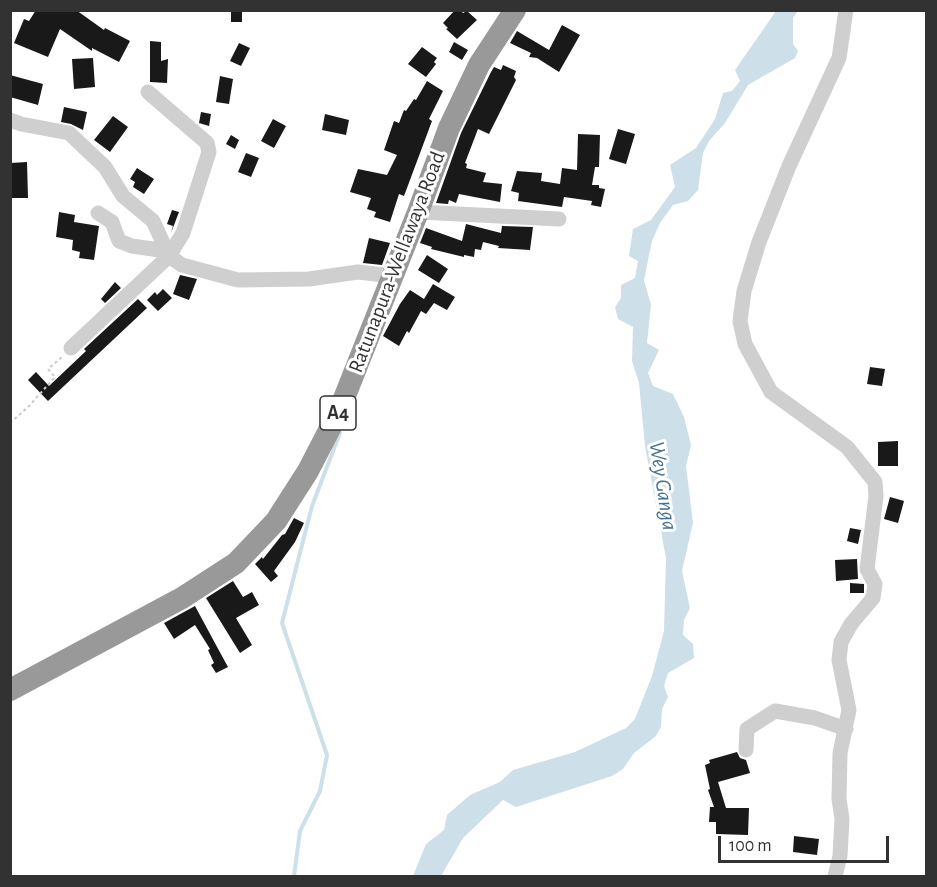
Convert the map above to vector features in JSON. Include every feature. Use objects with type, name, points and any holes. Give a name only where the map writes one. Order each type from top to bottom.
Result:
[{"type":"highway","name":"Ratunapura-Wellawaya Road","points":[[10,690],[182,598],[236,563],[276,521],[308,471],[339,411],[449,128],[479,64],[515,10]]},
{"type":"street","points":[[835,876],[840,856],[842,819],[839,799],[840,753],[849,711],[839,660],[841,642],[850,624],[873,598],[875,584],[867,569],[876,496],[875,482],[847,447],[771,392],[745,344],[740,321],[744,291],[759,242],[789,166],[839,58],[846,10]]},
{"type":"street","points":[[71,348],[168,253],[183,233],[209,152],[207,142],[148,92]]},
{"type":"street","points":[[10,120],[69,133],[105,166],[123,196],[153,221],[168,253],[182,265],[238,280],[309,279],[358,272],[392,276]]},
{"type":"street","points":[[418,212],[559,219]]},
{"type":"street","points":[[98,213],[112,222],[119,241],[168,253]]},
{"type":"street","points":[[746,750],[747,729],[775,711],[815,718],[846,729]]},
{"type":"path","points":[[10,423],[29,406],[54,377],[48,369],[71,348]]},
{"type":"water","name":"Wey Ganga","points":[[776,11],[798,11],[793,18],[793,44],[798,51],[795,58],[748,85],[725,123],[709,141],[703,153],[698,190],[688,201],[673,205],[660,223],[652,241],[644,280],[651,305],[647,343],[659,350],[648,373],[653,386],[673,394],[684,417],[691,445],[686,466],[693,523],[682,571],[690,608],[684,620],[683,635],[693,644],[694,658],[668,673],[664,686],[668,697],[662,709],[661,727],[656,736],[634,753],[623,769],[612,776],[516,807],[503,800],[463,838],[441,876],[413,876],[426,844],[444,830],[447,815],[470,795],[500,782],[513,770],[575,752],[626,728],[635,719],[652,676],[664,631],[666,558],[645,446],[639,383],[632,361],[633,327],[618,319],[615,307],[621,298],[621,285],[635,278],[638,261],[629,256],[633,229],[651,220],[675,187],[670,165],[696,148],[715,119],[723,93],[732,91],[740,81],[735,70]]},
{"type":"building","points":[[36,10],[76,10],[104,30],[105,28],[130,41],[119,62],[92,48],[92,51],[60,29],[48,57],[14,43],[24,19],[29,21]]},
{"type":"building","points":[[231,10],[242,10],[242,22],[231,22]]},
{"type":"building","points":[[455,10],[463,13],[467,11],[477,20],[457,39],[443,23]]},
{"type":"building","points":[[562,25],[580,35],[559,72],[537,58],[529,57],[531,53],[510,43],[517,31],[549,50]]},
{"type":"building","points":[[150,41],[161,42],[161,61],[168,59],[167,83],[150,82]]},
{"type":"building","points":[[454,42],[468,50],[462,60],[449,52]]},
{"type":"building","points":[[239,43],[250,48],[241,66],[230,61]]},
{"type":"building","points":[[422,47],[437,58],[434,62],[436,64],[426,77],[408,64]]},
{"type":"building","points":[[93,58],[95,87],[74,89],[72,59]]},
{"type":"building","points":[[503,65],[516,71],[514,77],[516,80],[489,134],[478,129],[465,163],[466,168],[486,173],[483,182],[502,184],[500,202],[459,194],[456,203],[449,200],[448,204],[436,203],[461,133],[494,67],[501,70]]},
{"type":"building","points":[[10,75],[43,84],[38,105],[10,97]]},
{"type":"building","points":[[220,76],[233,79],[229,104],[216,102]]},
{"type":"building","points":[[427,81],[443,91],[429,119],[432,121],[404,196],[399,194],[390,222],[374,217],[376,212],[367,209],[371,198],[350,192],[358,169],[387,175],[397,155],[384,150],[394,121],[399,123],[404,110],[406,111],[414,99],[416,100]]},
{"type":"building","points":[[64,107],[87,112],[83,130],[61,122]]},
{"type":"building","points":[[201,112],[211,114],[209,126],[199,123]]},
{"type":"building","points":[[325,114],[349,120],[346,135],[322,130]]},
{"type":"building","points":[[113,116],[128,127],[110,152],[94,140]]},
{"type":"building","points":[[273,119],[286,126],[274,148],[261,141]]},
{"type":"building","points":[[618,129],[635,134],[626,164],[609,159]]},
{"type":"building","points":[[578,134],[600,135],[599,167],[595,167],[592,185],[599,185],[599,188],[605,189],[601,207],[591,205],[592,201],[564,197],[562,207],[518,201],[519,193],[511,191],[517,171],[542,173],[541,181],[560,184],[562,168],[577,170]]},
{"type":"building","points":[[231,135],[239,140],[235,149],[226,144]]},
{"type":"building","points":[[246,153],[259,158],[251,177],[238,172]]},
{"type":"building","points":[[27,162],[28,198],[10,198],[10,163]]},
{"type":"building","points":[[137,168],[154,179],[144,194],[133,187],[135,182],[130,179]]},
{"type":"building","points":[[172,210],[179,212],[171,233],[173,226],[167,224]]},
{"type":"building","points":[[59,212],[75,215],[74,222],[99,226],[94,260],[79,258],[80,252],[72,250],[73,240],[56,237]]},
{"type":"building","points":[[466,224],[501,233],[502,226],[533,227],[530,250],[498,248],[499,246],[483,242],[481,250],[475,249],[474,257],[464,255],[464,257],[431,249],[432,247],[420,243],[426,228],[462,241]]},
{"type":"building","points":[[369,238],[390,243],[382,265],[363,263]]},
{"type":"building","points":[[427,255],[448,269],[439,283],[418,270]]},
{"type":"building","points":[[180,275],[197,279],[189,300],[173,294]]},
{"type":"building","points":[[115,282],[121,288],[105,303],[101,299]]},
{"type":"building","points":[[433,284],[455,297],[447,310],[434,303],[426,314],[421,311],[399,346],[383,336],[410,290],[424,299]]},
{"type":"building","points":[[163,289],[172,298],[158,311],[147,300],[155,292],[157,295]]},
{"type":"building","points":[[138,299],[147,308],[48,401],[28,380],[36,372],[49,386],[86,351],[84,349]]},
{"type":"building","points":[[870,367],[885,369],[882,386],[867,384]]},
{"type":"building","points":[[898,441],[898,466],[878,466],[878,442]]},
{"type":"building","points":[[890,497],[904,501],[898,523],[884,519]]},
{"type":"building","points":[[294,518],[304,523],[295,542],[274,571],[278,576],[271,582],[255,564],[262,557],[263,559],[285,534]]},
{"type":"building","points":[[850,528],[861,530],[858,544],[847,541]]},
{"type":"building","points":[[857,559],[858,579],[836,581],[835,560]]},
{"type":"building","points":[[233,581],[243,597],[252,592],[259,605],[236,618],[252,645],[240,653],[206,598]]},
{"type":"building","points":[[850,583],[864,584],[864,593],[850,593]]},
{"type":"building","points":[[195,606],[228,667],[216,673],[211,665],[214,663],[208,650],[210,649],[195,625],[174,639],[164,623]]},
{"type":"building","points":[[737,752],[740,758],[746,760],[750,773],[718,782],[726,808],[749,808],[748,835],[716,834],[716,822],[709,822],[710,807],[714,807],[708,790],[710,789],[705,765],[710,763],[709,760]]},
{"type":"building","points":[[794,836],[819,839],[817,855],[793,852]]},
{"type":"waterway","points":[[294,876],[300,831],[320,791],[327,755],[282,623],[312,506],[340,433]]}]
